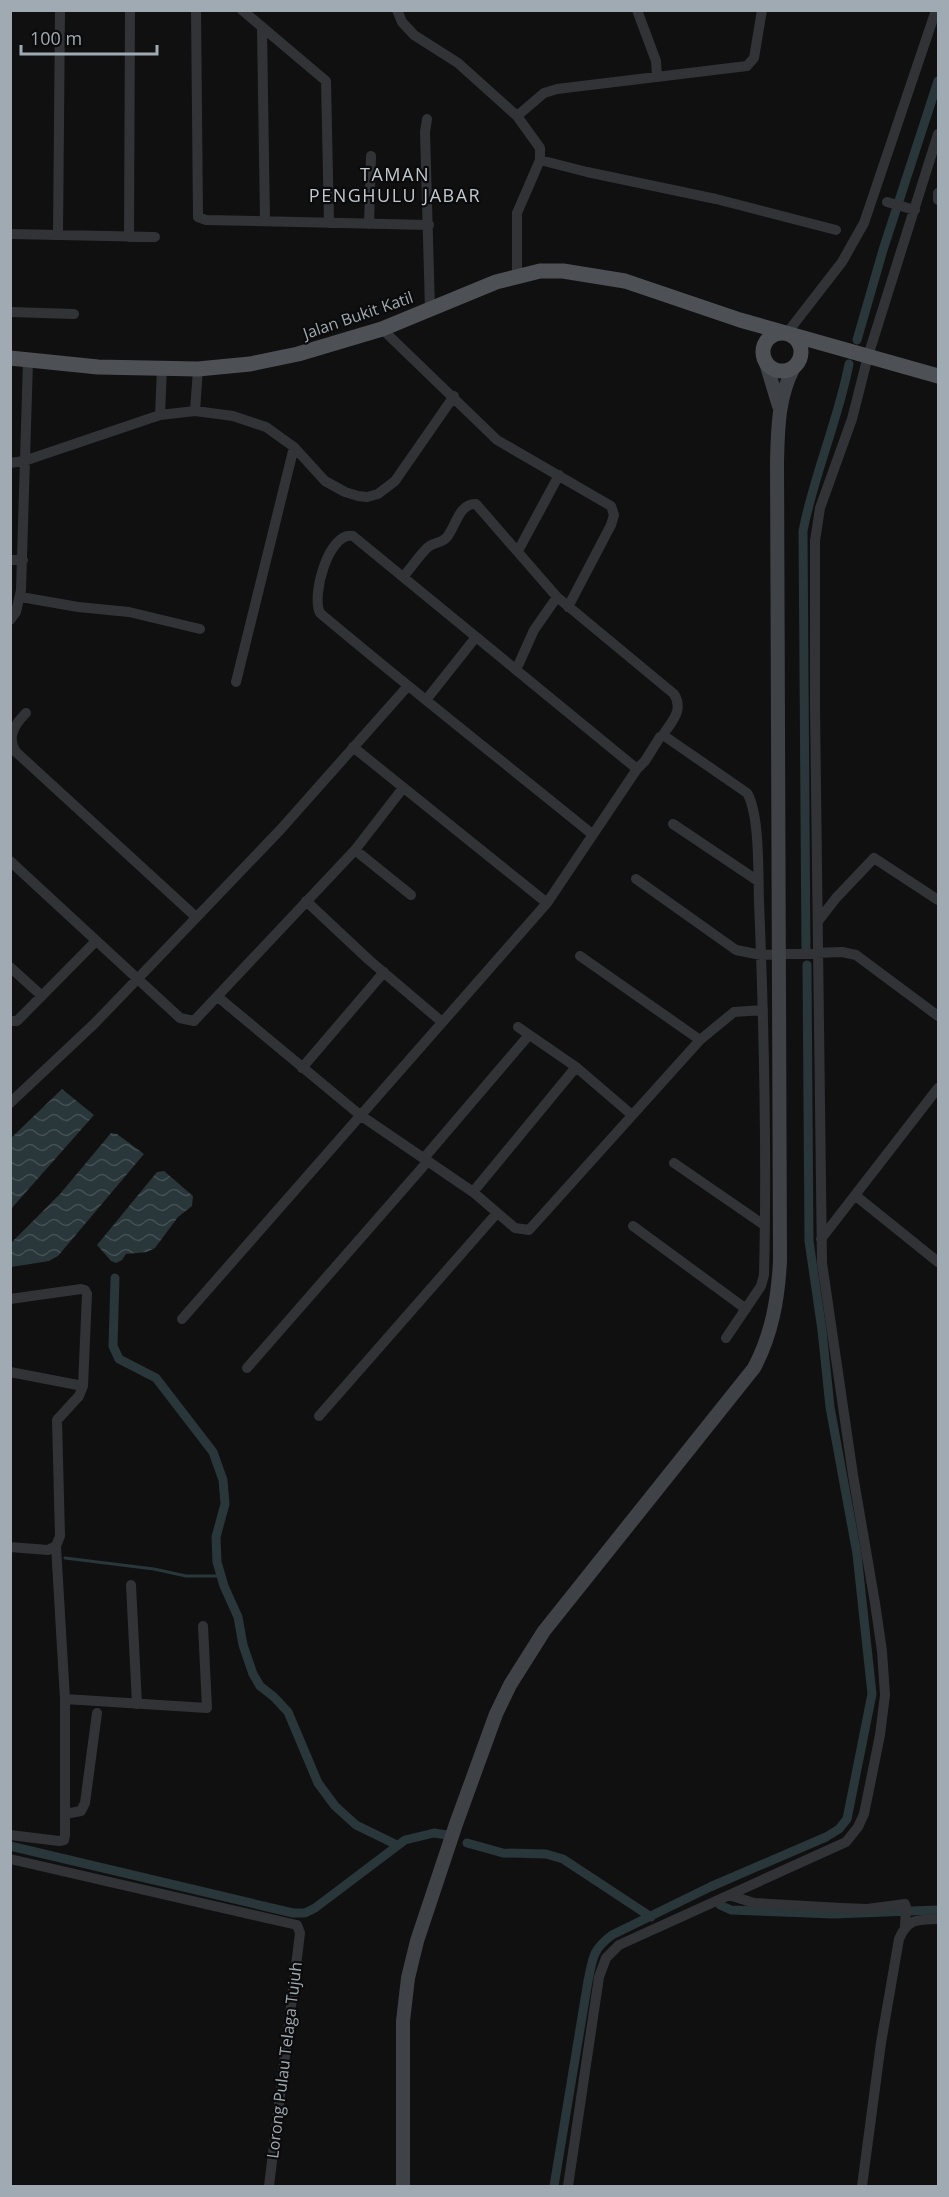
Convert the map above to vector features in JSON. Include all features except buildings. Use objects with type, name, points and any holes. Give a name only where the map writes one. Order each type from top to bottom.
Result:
[{"type":"main road","name":"Jalan Bukit Katil","points":[[10,358],[98,367],[198,369],[250,364],[288,356],[382,329],[496,282],[540,271],[563,271],[626,280],[740,320],[835,347]]},
{"type":"main road","points":[[740,320],[752,334],[765,360],[776,370],[789,370],[823,348],[835,347],[939,376]]},
{"type":"main road","points":[[403,2187],[403,2021],[408,1978],[417,1941],[448,1845],[496,1714],[510,1685],[544,1631],[742,1384],[764,1351],[771,1331],[777,1300],[780,1261],[777,460],[779,408],[789,376],[801,357],[800,345],[787,333],[776,334],[767,340],[763,351],[779,408]]},
{"type":"street","points":[[58,235],[60,10]]},
{"type":"street","points":[[129,237],[130,10]]},
{"type":"street","points":[[196,10],[198,218],[201,220],[429,225]]},
{"type":"street","points":[[242,10],[326,81],[329,223]]},
{"type":"street","points":[[397,10],[402,22],[414,35],[458,63],[517,116],[540,148],[540,160],[517,213],[517,277]]},
{"type":"street","points":[[637,10],[656,61],[657,77]]},
{"type":"street","points":[[517,116],[534,100],[550,91],[747,66],[754,58],[762,10]]},
{"type":"street","points":[[787,333],[842,262],[864,223],[936,10]]},
{"type":"street","points":[[262,29],[265,221]]},
{"type":"street","points":[[427,119],[425,132],[430,309]]},
{"type":"street","points":[[568,2187],[599,1977],[606,1958],[619,1945],[835,1847],[852,1836],[864,1814],[880,1735],[885,1695],[882,1652],[824,1280],[821,1239],[815,541],[820,508],[852,419],[868,356],[939,134]]},
{"type":"street","points":[[369,224],[371,156]]},
{"type":"street","points":[[540,160],[706,196],[836,230]]},
{"type":"street","points":[[939,192],[939,200]]},
{"type":"street","points":[[887,202],[915,210]]},
{"type":"street","points":[[10,234],[155,237]]},
{"type":"street","points":[[10,312],[74,314]]},
{"type":"street","points":[[382,329],[497,440],[608,503],[614,515],[611,525],[568,607]]},
{"type":"street","points":[[10,620],[16,612],[21,597],[28,361]]},
{"type":"street","points":[[160,415],[162,368]]},
{"type":"street","points":[[195,411],[198,369]]},
{"type":"street","points":[[10,463],[24,461],[160,415],[195,411],[253,421],[294,447],[325,482],[358,496],[378,494],[395,481],[454,396]]},
{"type":"street","points":[[236,682],[294,447]]},
{"type":"street","points":[[518,551],[559,475]]},
{"type":"street","points":[[182,1319],[547,903],[679,709],[674,694],[557,597],[481,507],[472,504],[461,511],[448,536],[443,541],[427,547],[403,577]]},
{"type":"street","points":[[592,834],[407,687],[320,613],[317,603],[324,562],[343,537],[353,536],[637,769]]},
{"type":"street","points":[[10,560],[23,560]]},
{"type":"street","points":[[21,597],[78,607],[129,612],[200,629]]},
{"type":"street","points":[[516,670],[534,630],[557,597]]},
{"type":"street","points":[[426,700],[476,637]]},
{"type":"street","points":[[10,1102],[94,1023],[281,829],[407,687]]},
{"type":"street","points":[[26,713],[13,729],[12,746],[16,752],[196,916]]},
{"type":"street","points":[[663,735],[741,789],[750,799],[756,838],[763,1010],[763,1280],[726,1338]]},
{"type":"street","points":[[353,747],[547,903]]},
{"type":"street","points":[[10,861],[184,1020],[194,1021],[355,850],[403,788]]},
{"type":"street","points":[[673,824],[758,881]]},
{"type":"street","points":[[355,850],[411,895]]},
{"type":"street","points":[[819,920],[836,898],[874,858],[939,900]]},
{"type":"street","points":[[636,879],[729,946],[743,952],[761,955],[842,952],[856,955],[939,1017]]},
{"type":"street","points":[[306,901],[442,1022]]},
{"type":"street","points":[[12,1021],[17,1021],[96,941]]},
{"type":"street","points":[[580,956],[700,1040]]},
{"type":"street","points":[[10,967],[42,996]]},
{"type":"street","points":[[302,1068],[384,972]]},
{"type":"street","points":[[218,997],[360,1116],[473,1192],[515,1228],[529,1230],[700,1040],[734,1012],[763,1010]]},
{"type":"street","points":[[518,1028],[576,1067],[632,1115]]},
{"type":"street","points":[[247,1368],[426,1160],[529,1035]]},
{"type":"street","points":[[473,1192],[576,1067]]},
{"type":"street","points":[[821,1239],[939,1088]]},
{"type":"street","points":[[674,1163],[764,1225]]},
{"type":"street","points":[[856,1196],[939,1262]]},
{"type":"street","points":[[319,1416],[497,1213]]},
{"type":"street","points":[[633,1226],[746,1309]]},
{"type":"street","points":[[10,1299],[81,1288],[87,1294],[83,1386],[79,1396],[57,1420],[60,1536],[56,1546],[65,1700],[65,1835],[64,1840],[59,1841],[10,1834]]},
{"type":"street","points":[[10,1372],[83,1386]]},
{"type":"street","points":[[10,1547],[48,1550],[56,1546]]},
{"type":"street","points":[[131,1585],[137,1704]]},
{"type":"street","points":[[65,1700],[207,1708],[203,1626]]},
{"type":"street","points":[[65,1814],[81,1811],[85,1803],[97,1713]]},
{"type":"street","name":"Lorong Pulau Telaga Tujuh","points":[[10,1859],[297,1925],[300,1933],[269,2187]]},
{"type":"street","points":[[729,1895],[765,1904],[855,1909],[902,1904],[906,1906],[905,1924],[899,1939],[881,2043],[862,2187]]},
{"type":"street","points":[[905,1924],[939,1919]]},
{"type":"water","points":[[62,1089],[94,1115],[11,1209],[11,1138]]},
{"type":"water","points":[[111,1133],[117,1134],[144,1154],[58,1256],[49,1261],[11,1267],[11,1243],[60,1194]]},
{"type":"water","points":[[164,1171],[193,1196],[192,1206],[178,1217],[155,1248],[147,1252],[126,1254],[116,1263],[111,1261],[97,1245],[157,1172]]},
{"type":"waterway","points":[[857,340],[883,250],[938,81]]},
{"type":"waterway","points":[[806,953],[803,531],[849,364]]},
{"type":"waterway","points":[[554,2186],[588,1981],[597,1950],[612,1935],[710,1887],[826,1837],[839,1829],[847,1819],[872,1694],[857,1554],[830,1407],[809,1241],[807,965]]},
{"type":"waterway","points":[[115,1278],[113,1346],[119,1359],[156,1378],[213,1452],[223,1480],[225,1504],[216,1537],[217,1562],[224,1586],[238,1617],[243,1645],[253,1674],[260,1686],[288,1712],[318,1783],[335,1806],[356,1825],[397,1845]]},
{"type":"waterway","points":[[65,1558],[154,1569],[186,1576],[221,1576]]},
{"type":"waterway","points":[[10,1846],[293,1913],[305,1913],[315,1908],[405,1840],[434,1833],[447,1835]]},
{"type":"waterway","points":[[467,1843],[503,1853],[546,1854],[563,1859],[651,1917]]},
{"type":"waterway","points":[[720,1905],[731,1910],[834,1914],[938,1910]]},
{"type":"district","name":"TAMAN PENGHULU JABAR","points":[[395,186]]}]
